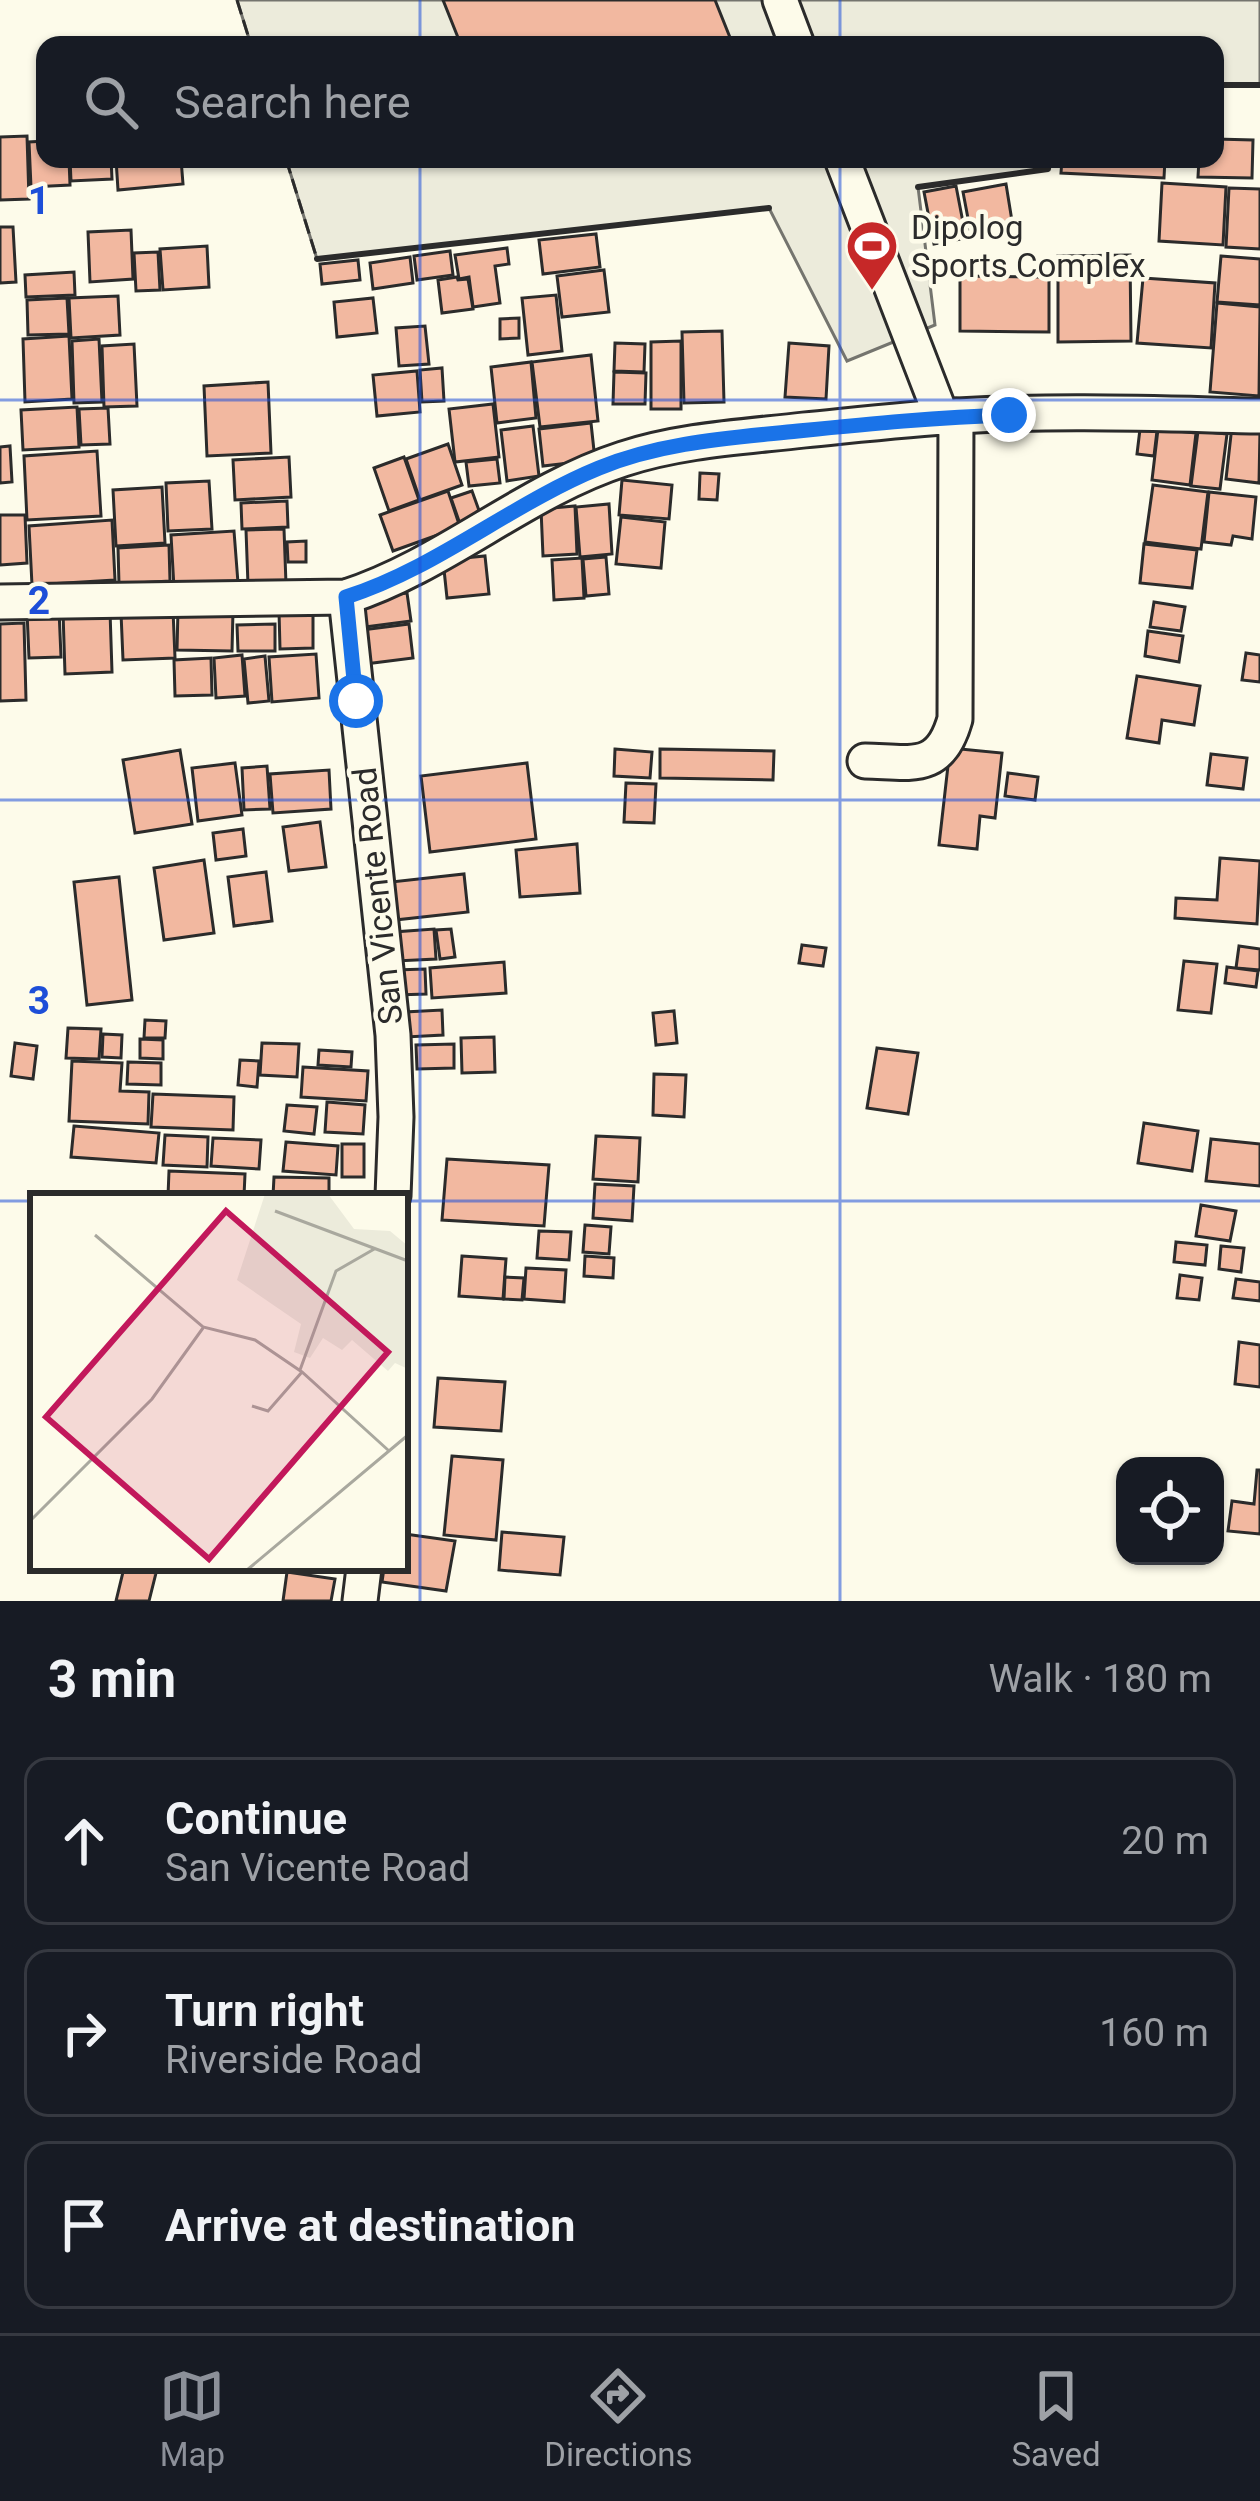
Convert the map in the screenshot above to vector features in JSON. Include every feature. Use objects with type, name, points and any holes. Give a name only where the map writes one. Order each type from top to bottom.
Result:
[{"type":"street","points":[[780,0],[794,36]]},
{"type":"street","points":[[846,168],[949,417],[955,719],[950,739],[935,757],[919,762],[865,761]]},
{"type":"street","points":[[0,602],[346,597],[410,572],[555,487],[626,458],[700,441],[949,417],[1260,416]]},
{"type":"street","name":"San Vicente Road","points":[[346,597],[393,1035],[397,1117],[393,1193]]},
{"type":"street","points":[[360,1601],[364,1571]]},
{"type":"shaded area","points":[[237,0],[1260,0],[1260,85],[1224,85],[1224,36],[248,36]]},
{"type":"shaded area","name":"Dipolog Sports Complex","points":[[289,168],[1048,168],[918,187],[935,325],[847,361],[769,208],[317,259]]},
{"type":"building","points":[[443,0],[715,0],[729,36],[457,36]]},
{"type":"building","points":[[27,136],[29,199],[0,200],[0,137]]},
{"type":"building","points":[[1224,139],[1253,140],[1252,178],[1198,177],[1198,168],[1224,168]]},
{"type":"building","points":[[29,142],[36,142],[36,168],[69,168],[70,185],[31,187]]},
{"type":"building","points":[[70,168],[111,168],[112,179],[71,181]]},
{"type":"building","points":[[117,168],[182,168],[183,184],[118,190]]},
{"type":"building","points":[[1061,168],[1165,168],[1164,178],[1061,173]]},
{"type":"building","points":[[1162,183],[1226,187],[1223,245],[1159,241]]},
{"type":"building","points":[[1006,184],[1012,221],[970,229],[963,192]]},
{"type":"building","points":[[956,186],[966,238],[934,244],[924,192]]},
{"type":"building","points":[[1229,188],[1260,189],[1260,249],[1226,247]]},
{"type":"building","points":[[0,227],[13,227],[16,282],[0,283]]},
{"type":"building","points":[[131,230],[133,279],[90,282],[88,232]]},
{"type":"building","points":[[596,234],[600,267],[543,274],[539,240]]},
{"type":"building","points":[[207,246],[209,287],[163,290],[160,249]]},
{"type":"building","points":[[507,248],[509,264],[495,266],[500,303],[473,307],[469,277],[459,279],[455,255]]},
{"type":"building","points":[[450,251],[453,275],[417,280],[414,256]]},
{"type":"building","points":[[158,252],[160,290],[136,291],[134,253]]},
{"type":"building","points":[[1130,255],[1131,341],[1058,342],[1058,256]]},
{"type":"building","points":[[1221,256],[1260,259],[1260,305],[1217,302]]},
{"type":"building","points":[[410,257],[413,283],[373,289],[370,263]]},
{"type":"building","points":[[358,260],[360,280],[322,284],[320,264]]},
{"type":"building","points":[[604,270],[609,312],[562,317],[557,276]]},
{"type":"building","points":[[74,272],[75,295],[26,297],[25,275]]},
{"type":"building","points":[[960,276],[1049,277],[1049,332],[960,331]]},
{"type":"building","points":[[1143,278],[1215,283],[1211,348],[1137,343]]},
{"type":"building","points":[[468,279],[473,309],[442,313],[438,280]]},
{"type":"building","points":[[556,295],[562,351],[528,355],[522,298]]},
{"type":"building","points":[[118,296],[120,335],[71,338],[69,298]]},
{"type":"building","points":[[67,298],[69,334],[28,335],[27,300]]},
{"type":"building","points":[[373,298],[377,333],[337,337],[334,302]]},
{"type":"building","points":[[1217,303],[1260,307],[1259,396],[1210,392]]},
{"type":"building","points":[[519,318],[519,338],[500,339],[500,319]]},
{"type":"building","points":[[425,326],[429,364],[399,366],[396,328]]},
{"type":"building","points":[[722,331],[724,402],[684,403],[682,332]]},
{"type":"building","points":[[69,336],[72,399],[25,402],[23,339]]},
{"type":"building","points":[[99,339],[102,402],[74,403],[72,341]]},
{"type":"building","points":[[681,341],[681,409],[651,409],[651,342]]},
{"type":"building","points":[[615,343],[645,344],[644,372],[614,371]]},
{"type":"building","points":[[789,343],[829,346],[826,399],[785,397]]},
{"type":"building","points":[[134,344],[137,406],[104,407],[102,346]]},
{"type":"building","points":[[591,355],[598,421],[540,427],[532,362]]},
{"type":"building","points":[[531,362],[536,418],[497,423],[491,367]]},
{"type":"building","points":[[442,368],[444,401],[422,402],[420,370]]},
{"type":"building","points":[[417,371],[420,412],[377,416],[373,375]]},
{"type":"building","points":[[614,372],[646,373],[645,404],[613,404]]},
{"type":"building","points":[[268,382],[271,453],[207,456],[204,386]]},
{"type":"building","points":[[493,404],[499,457],[455,462],[449,409]]},
{"type":"building","points":[[77,407],[79,447],[23,450],[21,410]]},
{"type":"building","points":[[108,408],[110,444],[81,445],[79,409]]},
{"type":"building","points":[[591,423],[595,460],[543,466],[539,429]]},
{"type":"building","points":[[533,426],[539,476],[507,481],[501,430]]},
{"type":"building","points":[[1232,426],[1260,429],[1259,483],[1226,479]]},
{"type":"building","points":[[1140,429],[1157,431],[1154,456],[1137,454]]},
{"type":"building","points":[[1158,429],[1196,433],[1190,485],[1152,480]]},
{"type":"building","points":[[1198,431],[1227,434],[1220,489],[1191,486]]},
{"type":"building","points":[[448,444],[462,485],[420,500],[406,459]]},
{"type":"building","points":[[10,446],[12,482],[0,483],[0,447]]},
{"type":"building","points":[[97,451],[101,516],[27,520],[24,456]]},
{"type":"building","points":[[289,457],[291,497],[235,500],[233,460]]},
{"type":"building","points":[[404,457],[419,500],[389,511],[374,468]]},
{"type":"building","points":[[497,459],[500,483],[469,486],[466,462]]},
{"type":"building","points":[[700,473],[719,474],[717,500],[699,499]]},
{"type":"building","points":[[622,480],[672,485],[669,519],[619,515]]},
{"type":"building","points":[[209,481],[212,529],[168,531],[166,483]]},
{"type":"building","points":[[1153,485],[1208,492],[1201,549],[1145,542]]},
{"type":"building","points":[[162,487],[165,543],[116,546],[113,490]]},
{"type":"building","points":[[448,491],[460,527],[393,551],[380,515]]},
{"type":"building","points":[[472,491],[481,516],[460,524],[451,498]]},
{"type":"building","points":[[1209,492],[1256,497],[1252,539],[1233,536],[1231,545],[1204,542]]},
{"type":"building","points":[[287,501],[288,527],[242,529],[241,503]]},
{"type":"building","points":[[609,504],[612,554],[580,557],[576,507]]},
{"type":"building","points":[[575,506],[577,554],[543,556],[541,509]]},
{"type":"building","points":[[0,515],[25,515],[27,563],[0,565]]},
{"type":"building","points":[[621,517],[665,522],[661,568],[616,564]]},
{"type":"building","points":[[112,520],[115,580],[32,585],[29,526]]},
{"type":"building","points":[[284,529],[286,584],[248,585],[246,530]]},
{"type":"building","points":[[234,531],[238,583],[174,588],[171,535]]},
{"type":"building","points":[[306,541],[306,562],[288,562],[287,542]]},
{"type":"building","points":[[1144,544],[1197,550],[1192,588],[1140,583]]},
{"type":"building","points":[[169,545],[170,581],[119,584],[118,548]]},
{"type":"building","points":[[485,556],[489,594],[447,598],[443,560]]},
{"type":"building","points":[[606,557],[609,594],[586,596],[583,559]]},
{"type":"building","points":[[582,558],[584,598],[554,600],[552,560]]},
{"type":"building","points":[[407,593],[411,621],[365,627],[362,599]]},
{"type":"building","points":[[1154,602],[1185,607],[1181,631],[1150,627]]},
{"type":"building","points":[[178,609],[233,611],[232,651],[177,650]]},
{"type":"building","points":[[59,610],[61,657],[29,658],[27,612]]},
{"type":"building","points":[[173,610],[175,658],[123,660],[121,613]]},
{"type":"building","points":[[313,610],[313,648],[280,649],[279,611]]},
{"type":"building","points":[[110,611],[112,672],[65,674],[63,612]]},
{"type":"building","points":[[24,623],[26,700],[0,701],[0,624]]},
{"type":"building","points":[[275,624],[275,651],[238,651],[237,625]]},
{"type":"building","points":[[409,624],[413,658],[365,664],[362,630]]},
{"type":"building","points":[[1148,631],[1183,636],[1179,662],[1145,656]]},
{"type":"building","points":[[1246,653],[1260,655],[1260,682],[1242,680]]},
{"type":"building","points":[[316,654],[319,698],[272,702],[269,657]]},
{"type":"building","points":[[242,655],[245,696],[216,698],[214,658]]},
{"type":"building","points":[[265,656],[269,701],[248,703],[244,659]]},
{"type":"building","points":[[211,658],[212,695],[175,696],[174,660]]},
{"type":"building","points":[[1137,676],[1200,686],[1194,725],[1162,720],[1159,743],[1127,738]]},
{"type":"building","points":[[950,748],[1002,753],[995,818],[980,816],[977,849],[939,845]]},
{"type":"building","points":[[615,749],[652,752],[650,778],[614,776]]},
{"type":"building","points":[[660,749],[774,751],[773,780],[660,778]]},
{"type":"building","points":[[180,750],[192,824],[135,833],[123,760]]},
{"type":"building","points":[[1211,754],[1247,758],[1243,789],[1207,785]]},
{"type":"building","points":[[235,763],[242,815],[198,821],[192,768]]},
{"type":"building","points":[[527,763],[536,839],[430,852],[421,776]]},
{"type":"building","points":[[267,766],[270,809],[244,810],[242,768]]},
{"type":"building","points":[[329,770],[331,809],[273,813],[270,774]]},
{"type":"building","points":[[1008,773],[1038,777],[1035,800],[1005,796]]},
{"type":"building","points":[[626,783],[656,784],[654,823],[624,822]]},
{"type":"building","points":[[320,822],[326,867],[289,871],[283,827]]},
{"type":"building","points":[[243,829],[246,856],[216,860],[213,833]]},
{"type":"building","points":[[577,844],[580,893],[520,897],[516,850]]},
{"type":"building","points":[[1220,858],[1260,861],[1257,924],[1175,918],[1176,898],[1217,900]]},
{"type":"building","points":[[204,860],[214,933],[164,940],[154,868]]},
{"type":"building","points":[[266,872],[272,921],[234,926],[228,877]]},
{"type":"building","points":[[464,874],[468,912],[395,920],[391,882]]},
{"type":"building","points":[[119,877],[132,1000],[87,1005],[74,882]]},
{"type":"building","points":[[434,929],[436,959],[396,961],[394,932]]},
{"type":"building","points":[[451,929],[455,957],[440,959],[436,930]]},
{"type":"building","points":[[802,945],[826,948],[823,966],[799,963]]},
{"type":"building","points":[[1239,946],[1260,949],[1260,970],[1236,968]]},
{"type":"building","points":[[1184,961],[1217,964],[1211,1013],[1178,1010]]},
{"type":"building","points":[[504,962],[506,993],[432,998],[430,968]]},
{"type":"building","points":[[1227,967],[1258,971],[1256,987],[1225,983]]},
{"type":"building","points":[[425,969],[426,994],[396,995],[395,970]]},
{"type":"building","points":[[442,1010],[443,1035],[406,1037],[405,1012]]},
{"type":"building","points":[[674,1011],[677,1043],[656,1045],[653,1013]]},
{"type":"building","points":[[145,1020],[166,1021],[165,1038],[144,1038]]},
{"type":"building","points":[[68,1028],[101,1029],[99,1059],[66,1058]]},
{"type":"building","points":[[103,1034],[122,1035],[121,1058],[102,1057]]},
{"type":"building","points":[[494,1037],[495,1072],[462,1073],[461,1038]]},
{"type":"building","points":[[140,1039],[163,1040],[163,1059],[140,1058]]},
{"type":"building","points":[[15,1043],[37,1046],[33,1079],[11,1076]]},
{"type":"building","points":[[262,1043],[299,1044],[297,1077],[260,1075]]},
{"type":"building","points":[[454,1044],[454,1068],[417,1069],[416,1045]]},
{"type":"building","points":[[877,1048],[918,1053],[908,1114],[867,1108]]},
{"type":"building","points":[[319,1050],[352,1052],[351,1067],[318,1065]]},
{"type":"building","points":[[240,1060],[259,1061],[257,1087],[238,1085]]},
{"type":"building","points":[[72,1061],[122,1063],[120,1091],[149,1092],[148,1124],[69,1121]]},
{"type":"building","points":[[128,1062],[161,1063],[161,1085],[127,1084]]},
{"type":"building","points":[[303,1067],[368,1071],[366,1101],[301,1097]]},
{"type":"building","points":[[654,1074],[686,1075],[684,1117],[653,1115]]},
{"type":"building","points":[[153,1094],[234,1097],[233,1130],[151,1127]]},
{"type":"building","points":[[327,1102],[365,1105],[363,1134],[325,1132]]},
{"type":"building","points":[[287,1105],[317,1107],[314,1134],[284,1131]]},
{"type":"building","points":[[1144,1123],[1198,1131],[1192,1171],[1138,1163]]},
{"type":"building","points":[[74,1126],[159,1133],[156,1163],[71,1157]]},
{"type":"building","points":[[165,1135],[208,1137],[207,1167],[163,1165]]},
{"type":"building","points":[[596,1136],[640,1138],[638,1182],[593,1179]]},
{"type":"building","points":[[213,1138],[261,1140],[259,1169],[211,1166]]},
{"type":"building","points":[[1211,1139],[1260,1144],[1260,1186],[1206,1181]]},
{"type":"building","points":[[286,1142],[338,1146],[336,1175],[283,1171]]},
{"type":"building","points":[[342,1144],[364,1144],[364,1177],[342,1177]]},
{"type":"building","points":[[447,1159],[549,1165],[544,1226],[442,1220]]},
{"type":"building","points":[[169,1171],[245,1174],[244,1193],[168,1193]]},
{"type":"building","points":[[274,1177],[329,1178],[329,1193],[273,1193]]},
{"type":"building","points":[[595,1184],[634,1186],[632,1221],[593,1218]]},
{"type":"building","points":[[1201,1205],[1236,1211],[1230,1241],[1196,1236]]},
{"type":"building","points":[[585,1225],[611,1227],[609,1254],[583,1252]]},
{"type":"building","points":[[539,1231],[571,1232],[569,1260],[537,1258]]},
{"type":"building","points":[[1176,1242],[1207,1245],[1205,1265],[1174,1262]]},
{"type":"building","points":[[1221,1246],[1244,1248],[1241,1272],[1219,1269]]},
{"type":"building","points":[[462,1256],[506,1259],[503,1299],[459,1296]]},
{"type":"building","points":[[585,1256],[614,1258],[613,1278],[584,1276]]},
{"type":"building","points":[[526,1268],[566,1270],[564,1302],[524,1299]]},
{"type":"building","points":[[1180,1275],[1202,1278],[1199,1300],[1177,1298]]},
{"type":"building","points":[[505,1277],[524,1278],[522,1300],[504,1299]]},
{"type":"building","points":[[1236,1279],[1260,1282],[1260,1301],[1233,1298]]},
{"type":"building","points":[[1239,1342],[1260,1345],[1260,1387],[1235,1384]]},
{"type":"building","points":[[438,1378],[505,1382],[501,1431],[434,1427]]},
{"type":"building","points":[[452,1456],[503,1460],[496,1540],[444,1535]]},
{"type":"building","points":[[1257,1470],[1260,1534],[1228,1531],[1232,1501],[1254,1504]]},
{"type":"building","points":[[502,1532],[564,1537],[560,1575],[499,1570]]},
{"type":"building","points":[[408,1534],[455,1541],[446,1591],[382,1582],[384,1571],[408,1571]]},
{"type":"building","points":[[123,1571],[156,1573],[149,1601],[116,1601]]},
{"type":"building","points":[[287,1572],[335,1579],[331,1601],[283,1601]]},
{"type":"fence","points":[[237,0],[248,36]]},
{"type":"fence","points":[[289,168],[317,259]]},
{"type":"wall","points":[[1224,85],[1260,85]]},
{"type":"wall","points":[[918,187],[1048,168]]},
{"type":"wall","points":[[317,259],[769,208]]},
{"type":"place","name":"Dipolog Sports Complex","points":[[872,292]]},
{"type":"route","points":[[356,701],[346,597],[410,572],[555,487],[626,458],[700,441],[1009,415]]}]
